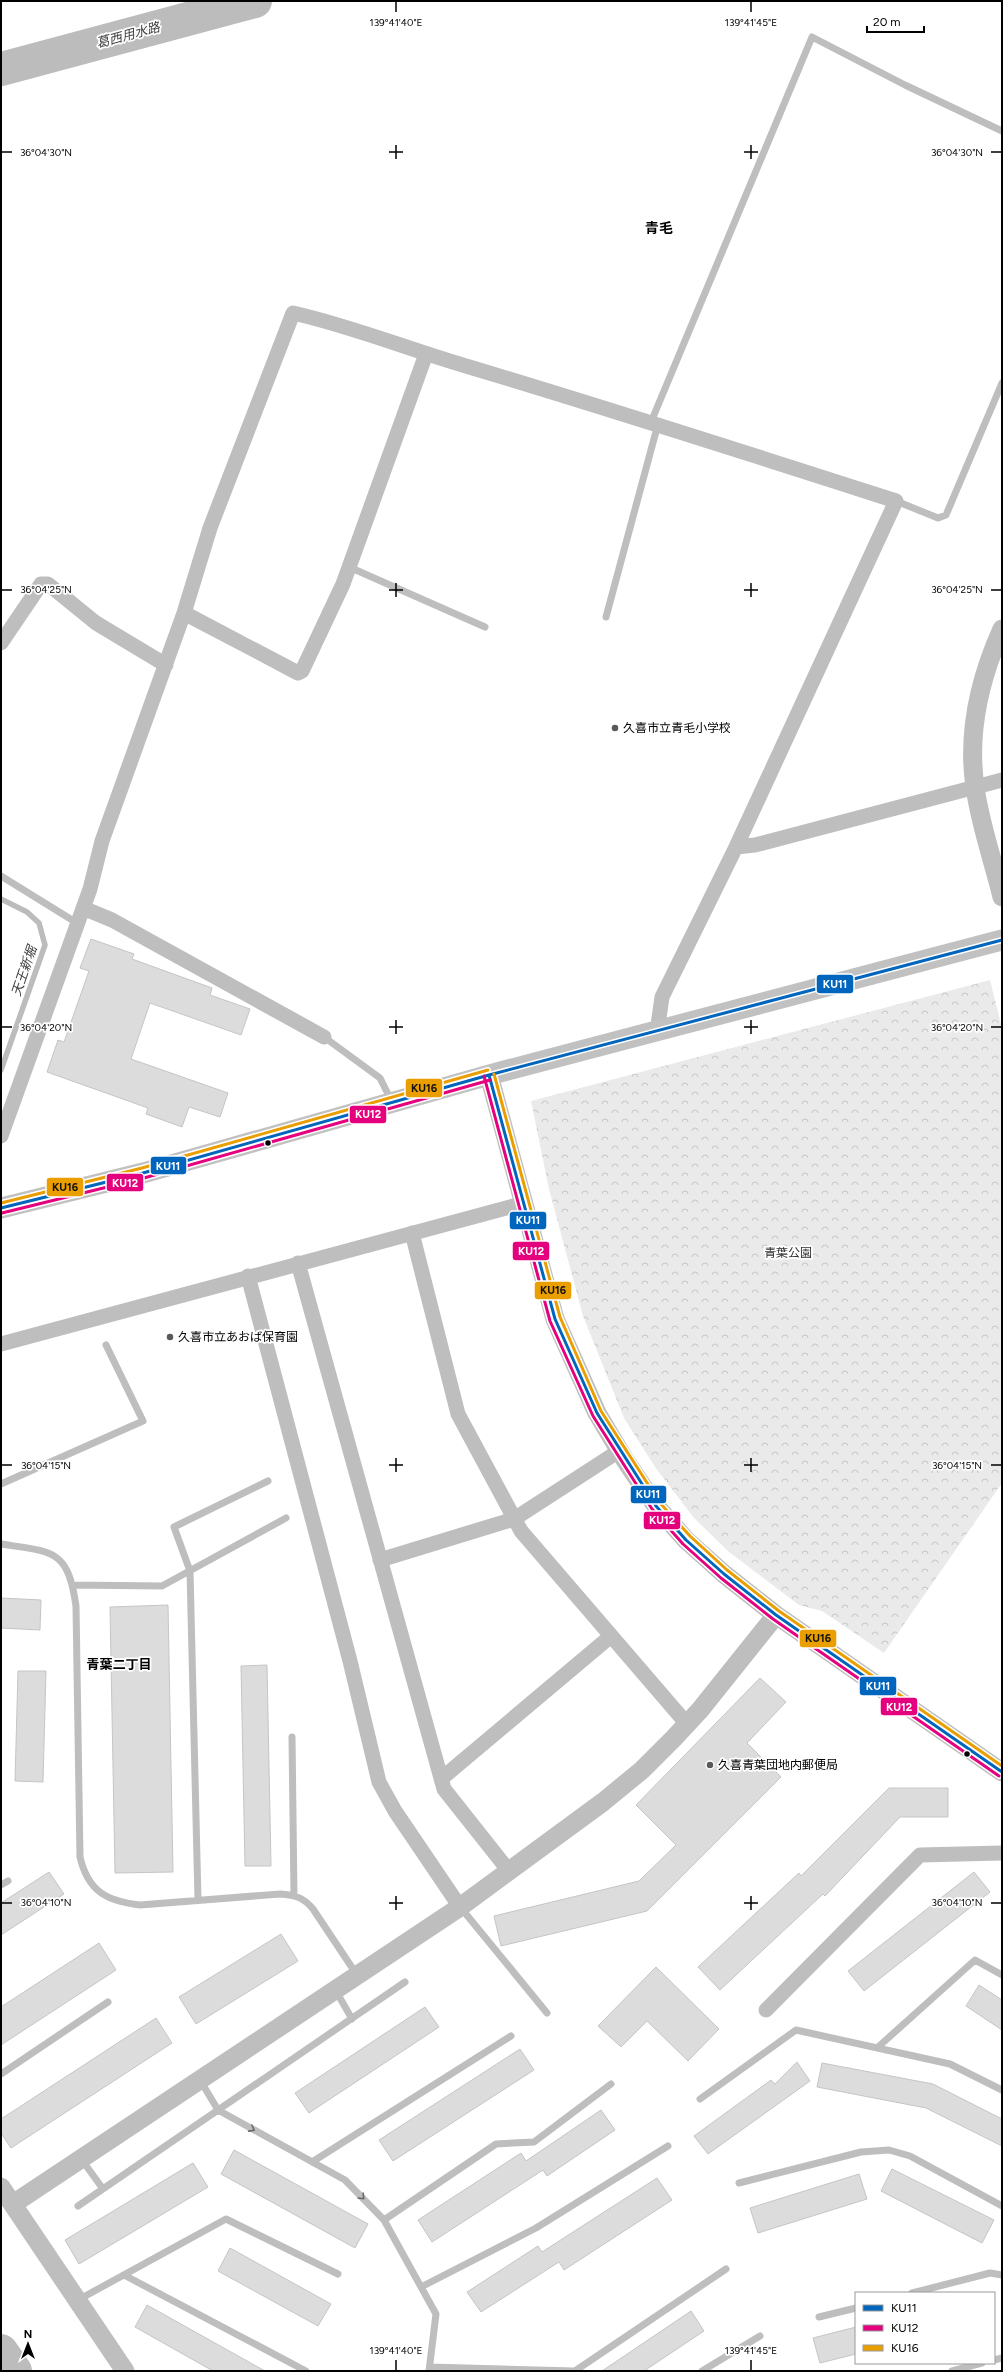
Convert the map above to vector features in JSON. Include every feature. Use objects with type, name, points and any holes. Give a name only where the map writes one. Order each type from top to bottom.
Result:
[{"type":"main road","points":[[1,1208],[143,1173],[489,1075],[1002,940]]},
{"type":"street","points":[[1,1136],[83,908],[124,775],[166,666],[210,528],[293,313],[318,319],[426,354],[655,423],[896,501],[736,847],[662,997],[657,1032]]},
{"type":"street","points":[[184,613],[298,673],[308,662],[349,567],[426,354]]},
{"type":"street","points":[[1,643],[41,584],[48,584],[96,623],[166,666]]},
{"type":"street","points":[[1002,629],[980,686],[974,740],[975,786],[1002,897]]},
{"type":"street","points":[[736,847],[755,845],[1002,780]]},
{"type":"street","points":[[83,908],[112,920],[324,1037]]},
{"type":"street","points":[[489,1075],[525,1203],[555,1319],[597,1413],[619,1451],[656,1506],[686,1540],[724,1574],[776,1615],[1002,1772]]},
{"type":"street","points":[[1,1344],[248,1276],[525,1203]]},
{"type":"street","points":[[412,1233],[458,1414],[514,1519],[521,1531],[687,1724]]},
{"type":"street","points":[[298,1263],[444,1789],[509,1871]]},
{"type":"street","points":[[248,1276],[350,1662],[379,1782],[394,1812],[460,1907]]},
{"type":"street","points":[[380,1560],[514,1519],[619,1451]]},
{"type":"street","points":[[13,2204],[460,1907],[603,1802],[642,1770],[687,1724],[776,1615]]},
{"type":"street","points":[[441,1779],[611,1636]]},
{"type":"street","points":[[766,2010],[920,1855],[1002,1853]]},
{"type":"street","points":[[1,2187],[125,2371]]},
{"type":"lane","points":[[606,617],[655,423],[812,37],[905,85],[1002,131]]},
{"type":"lane","points":[[896,501],[938,518],[946,515],[1002,383]]},
{"type":"lane","points":[[349,567],[485,627]]},
{"type":"lane","points":[[1,876],[77,923]]},
{"type":"lane","points":[[324,1037],[380,1078],[392,1102]]},
{"type":"lane","points":[[1,1484],[143,1421],[106,1345]]},
{"type":"lane","points":[[198,1900],[190,1571],[174,1527],[268,1481]]},
{"type":"lane","points":[[73,1585],[162,1586],[286,1518]]},
{"type":"lane","points":[[1,1544],[42,1550],[57,1558],[67,1568],[73,1585],[76,1614],[80,1856],[84,1871],[91,1885],[102,1895],[121,1902],[140,1905],[280,1894],[294,1895],[305,1899],[314,1908],[357,1975]]},
{"type":"lane","points":[[292,1737],[294,1895]]},
{"type":"lane","points":[[1,1885],[8,1881]]},
{"type":"lane","points":[[460,1907],[547,2013]]},
{"type":"lane","points":[[877,2048],[975,1960],[1002,1976]]},
{"type":"lane","points":[[78,2206],[405,1982]]},
{"type":"lane","points":[[335,1990],[352,2019]]},
{"type":"lane","points":[[1,2074],[108,2002]]},
{"type":"lane","points":[[700,2098],[796,2030],[950,2064],[1002,2090]]},
{"type":"lane","points":[[312,2162],[511,2036]]},
{"type":"lane","points":[[200,2080],[218,2110],[345,2180],[384,2220],[436,2314],[429,2369],[575,2371],[726,2269]]},
{"type":"lane","points":[[384,2220],[496,2144],[534,2142],[612,2084]]},
{"type":"lane","points":[[421,2287],[536,2228],[668,2146]]},
{"type":"lane","points":[[739,2183],[861,2152],[889,2150],[910,2156],[1002,2206]]},
{"type":"lane","points":[[81,2158],[103,2189]]},
{"type":"lane","points":[[77,2300],[226,2219],[338,2274]]},
{"type":"lane","points":[[916,2292],[990,2273],[1002,2275]]},
{"type":"lane","points":[[124,2275],[306,2371]]},
{"type":"lane","points":[[819,2317],[855,2308]]},
{"type":"lane","points":[[702,2371],[760,2336]]},
{"type":"lane","points":[[952,2371],[978,2364]]},
{"type":"green space","name":"青葉公園","points":[[990,980],[1002,1028],[1002,1483],[884,1653],[822,1611],[799,1605],[729,1552],[694,1518],[655,1467],[624,1418],[583,1316],[549,1189],[531,1101]]},
{"type":"building","points":[[91,939],[134,954],[132,959],[212,988],[210,995],[250,1009],[241,1035],[150,1003],[131,1059],[228,1093],[220,1117],[189,1107],[182,1127],[146,1114],[148,1108],[47,1072],[58,1040],[64,1042],[89,971],[80,968]]},
{"type":"building","points":[[1,1598],[41,1600],[40,1630],[1,1628]]},
{"type":"building","points":[[168,1605],[173,1872],[115,1873],[110,1607]]},
{"type":"building","points":[[267,1665],[271,1866],[245,1866],[241,1666]]},
{"type":"building","points":[[18,1671],[46,1671],[43,1782],[15,1781]]},
{"type":"building","points":[[760,1678],[786,1702],[747,1743],[781,1777],[647,1911],[501,1946],[494,1916],[639,1881],[676,1845],[636,1805]]},
{"type":"building","points":[[889,1788],[948,1788],[948,1817],[900,1817],[825,1896],[823,1894],[720,1990],[698,1967],[799,1873],[801,1876]]},
{"type":"building","points":[[49,1872],[64,1894],[1,1935],[1,1903]]},
{"type":"building","points":[[974,1872],[990,1892],[864,1991],[848,1971]]},
{"type":"building","points":[[281,1934],[298,1961],[196,2024],[179,1997]]},
{"type":"building","points":[[99,1943],[116,1970],[1,2045],[1,2007]]},
{"type":"building","points":[[656,1967],[719,2029],[688,2061],[647,2021],[621,2047],[598,2026]]},
{"type":"building","points":[[979,1985],[1002,2000],[1002,2030],[966,2006]]},
{"type":"building","points":[[425,2007],[439,2027],[309,2113],[295,2093]]},
{"type":"building","points":[[156,2018],[172,2043],[11,2148],[1,2133],[1,2119]]},
{"type":"building","points":[[520,2049],[534,2070],[393,2161],[379,2140]]},
{"type":"building","points":[[797,2062],[810,2081],[708,2154],[694,2136],[771,2080],[775,2084]]},
{"type":"building","points":[[822,2063],[933,2084],[1002,2119],[1002,2146],[926,2108],[817,2087]]},
{"type":"building","points":[[601,2110],[615,2130],[547,2176],[543,2170],[432,2242],[418,2220],[521,2153],[526,2161]]},
{"type":"building","points":[[234,2150],[368,2224],[355,2248],[221,2174]]},
{"type":"building","points":[[193,2163],[208,2187],[79,2264],[65,2240]]},
{"type":"building","points":[[892,2169],[994,2220],[982,2243],[881,2191]]},
{"type":"building","points":[[859,2174],[867,2199],[758,2233],[750,2208]]},
{"type":"building","points":[[657,2178],[672,2200],[564,2270],[559,2262],[481,2312],[467,2292],[538,2246],[542,2252]]},
{"type":"building","points":[[230,2248],[331,2304],[318,2326],[218,2271]]},
{"type":"building","points":[[147,2305],[265,2371],[213,2371],[135,2327]]},
{"type":"building","points":[[691,2311],[704,2331],[644,2371],[602,2371]]},
{"type":"building","points":[[855,2327],[855,2354],[820,2363],[813,2338]]},
{"type":"waterway","name":"葛西用水路","points":[[1,69],[255,1]]},
{"type":"waterway","name":"天王新堀","points":[[1,899],[27,912],[39,923],[45,945],[1,1070]]},
{"type":"waterway","points":[[1,2351],[15,2371]]},
{"type":"transit line","name":"KU11","points":[[1,1208],[143,1173],[489,1075],[1002,940]]},
{"type":"transit line","name":"KU16","points":[[1,1203],[142,1168],[488,1070]]},
{"type":"transit line","name":"KU16","points":[[494,1074],[560,1317],[601,1411],[660,1503],[690,1536],[727,1570],[779,1611],[1002,1766]]},
{"type":"transit line","name":"KU11","points":[[489,1075],[555,1319],[597,1413],[656,1506],[686,1540],[724,1574],[776,1615],[1002,1772]]},
{"type":"transit line","name":"KU12","points":[[484,1076],[550,1321],[593,1416],[652,1509],[683,1544],[721,1578],[773,1619],[999,1776]]},
{"type":"transit line","name":"KU12","points":[[2,1213],[144,1178],[490,1080]]},
{"type":"place","name":"久喜市立青毛小学校","points":[[615,728]]},
{"type":"place","name":"久喜市立あおば保育園","points":[[170,1337]]},
{"type":"place","name":"久喜青葉団地内郵便局","points":[[710,1765]]},
{"type":"district","name":"青毛","points":[[659,228]]},
{"type":"district","name":"青葉二丁目","points":[[119,1664]]}]
